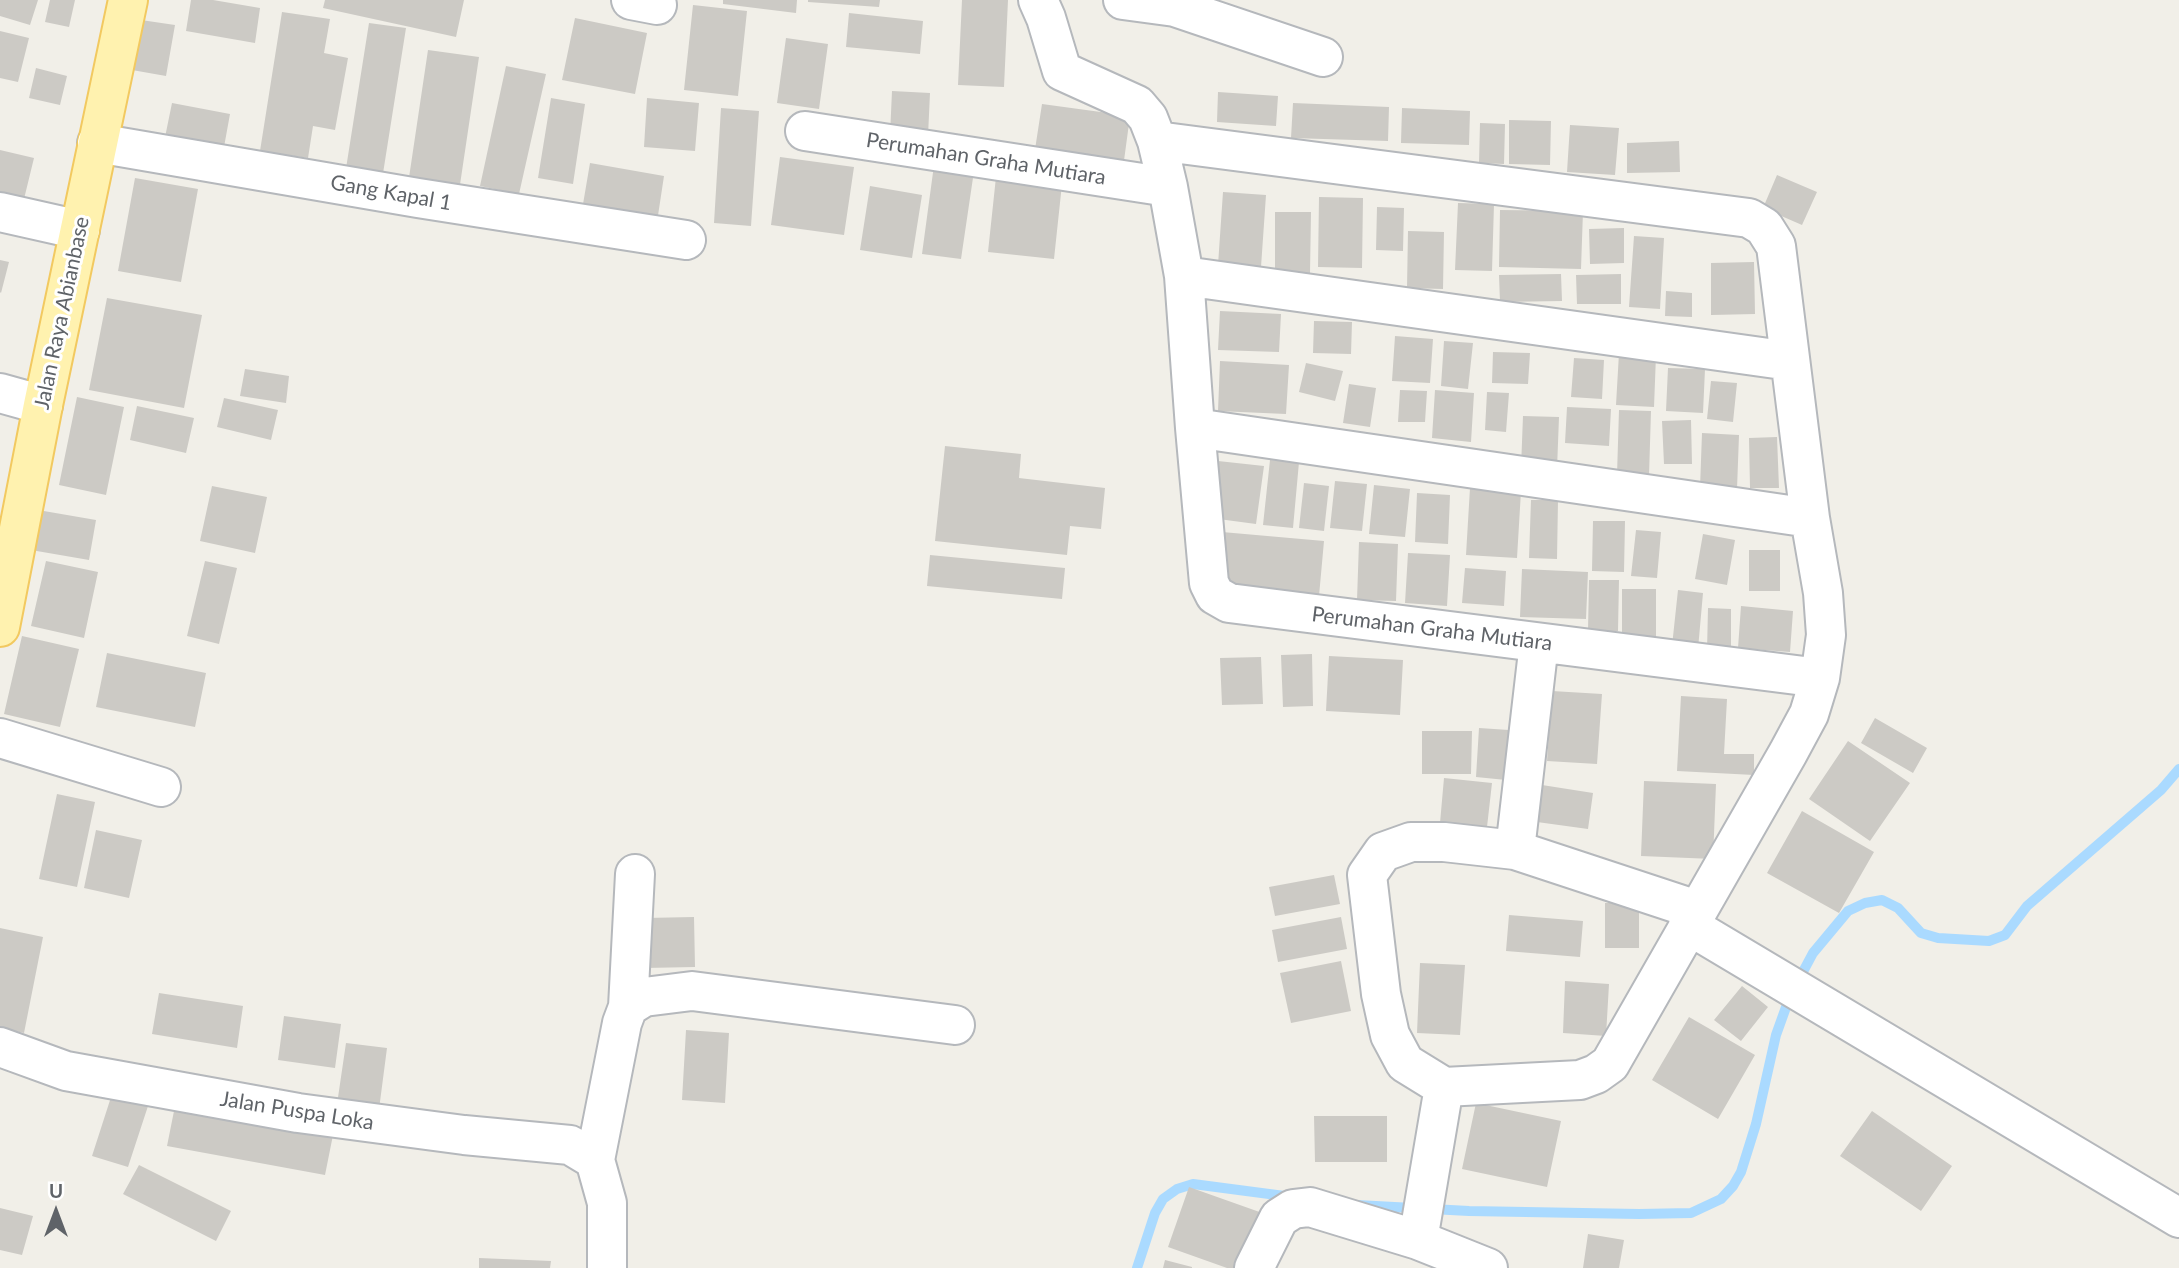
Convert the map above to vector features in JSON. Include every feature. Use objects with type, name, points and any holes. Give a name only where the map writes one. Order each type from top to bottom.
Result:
[{"type":"main road","name":"Jalan Raya Abianbase","points":[[0,626],[43,405],[128,0]]},
{"type":"street","name":"Perumahan Graha Mutiara","points":[[1038,0],[1062,71],[1137,105],[1148,118],[1157,141],[1184,276],[1209,583],[1215,595],[1229,603],[1820,678]]},
{"type":"street","points":[[1123,0],[1175,7],[1322,57]]},
{"type":"street","name":"Perumahan Graha Mutiara","points":[[805,131],[1168,187]]},
{"type":"street","points":[[1157,141],[1749,218],[1764,227],[1776,246],[1826,635],[1820,678],[1809,714],[1788,753],[1692,918],[1610,1064],[1596,1074],[1580,1080],[1444,1087],[1405,1063],[1390,1035],[1381,994],[1367,875],[1382,852],[1411,842],[1444,842],[1515,850],[1692,918],[1815,1002],[2179,1217]]},
{"type":"street","name":"Gang Kapal 1","points":[[97,142],[418,198],[687,240]]},
{"type":"street","points":[[0,212],[80,230]]},
{"type":"street","points":[[1184,276],[1790,362]]},
{"type":"street","points":[[0,393],[43,405]]},
{"type":"street","points":[[1195,428],[1810,518]]},
{"type":"street","points":[[1515,850],[1539,643]]},
{"type":"street","points":[[0,738],[161,787]]},
{"type":"street","points":[[607,1268],[607,1203],[595,1160],[622,1023],[628,1007],[635,874]]},
{"type":"street","points":[[628,1007],[644,997],[692,991],[955,1025]]},
{"type":"street","name":"Jalan Puspa Loka","points":[[0,1047],[80,1074],[298,1113],[464,1135],[570,1145],[595,1160]]},
{"type":"street","points":[[1418,1240],[1444,1087]]},
{"type":"street","points":[[1254,1268],[1279,1218],[1293,1209],[1310,1207],[1418,1240],[1488,1268]]},
{"type":"building","points":[[0,0],[38,0],[30,25],[0,16]]},
{"type":"building","points":[[50,0],[75,0],[69,27],[45,22]]},
{"type":"building","points":[[191,0],[213,0],[260,8],[255,43],[186,31]]},
{"type":"building","points":[[325,0],[464,0],[456,37],[323,8]]},
{"type":"building","points":[[723,0],[797,0],[796,13],[723,4]]},
{"type":"building","points":[[808,0],[880,0],[879,7]]},
{"type":"building","points":[[962,0],[1008,0],[1004,87],[958,85]]},
{"type":"building","points":[[693,5],[747,11],[738,96],[684,90]]},
{"type":"building","points":[[282,12],[330,19],[324,53],[348,58],[335,130],[313,126],[308,158],[260,151]]},
{"type":"building","points":[[849,13],[923,21],[920,54],[846,47]]},
{"type":"building","points":[[575,18],[647,33],[635,94],[562,80]]},
{"type":"building","points":[[141,20],[175,25],[166,76],[132,70]]},
{"type":"building","points":[[369,23],[406,28],[381,186],[344,181]]},
{"type":"building","points":[[0,31],[29,38],[18,82],[0,78]]},
{"type":"building","points":[[786,38],[828,44],[819,109],[777,103]]},
{"type":"building","points":[[428,50],[479,57],[458,198],[407,191]]},
{"type":"building","points":[[506,66],[546,74],[519,194],[480,186]]},
{"type":"building","points":[[36,68],[67,76],[60,105],[29,98]]},
{"type":"building","points":[[892,91],[930,93],[928,136],[890,135]]},
{"type":"building","points":[[1218,92],[1278,96],[1276,126],[1217,122]]},
{"type":"building","points":[[551,98],[585,104],[573,184],[538,178]]},
{"type":"building","points":[[647,98],[699,103],[695,151],[644,147]]},
{"type":"building","points":[[172,103],[230,114],[222,158],[163,147]]},
{"type":"building","points":[[1293,103],[1389,107],[1388,141],[1291,138]]},
{"type":"building","points":[[1042,104],[1130,116],[1123,168],[1034,156]]},
{"type":"building","points":[[721,108],[759,111],[751,226],[714,223]]},
{"type":"building","points":[[1402,108],[1470,111],[1469,145],[1401,143]]},
{"type":"building","points":[[1509,120],[1551,121],[1550,165],[1509,164]]},
{"type":"building","points":[[1480,123],[1505,124],[1504,164],[1479,163]]},
{"type":"building","points":[[1570,125],[1619,128],[1615,175],[1567,172]]},
{"type":"building","points":[[1679,141],[1680,172],[1627,173],[1627,143]]},
{"type":"building","points":[[0,150],[34,158],[24,199],[0,193]]},
{"type":"building","points":[[780,157],[854,167],[844,235],[771,225]]},
{"type":"building","points":[[590,163],[664,176],[657,222],[582,210]]},
{"type":"building","points":[[934,165],[974,171],[961,259],[922,254]]},
{"type":"building","points":[[1777,175],[1817,192],[1802,225],[1763,208]]},
{"type":"building","points":[[996,177],[1062,184],[1054,259],[988,252]]},
{"type":"building","points":[[135,178],[198,189],[181,282],[118,271]]},
{"type":"building","points":[[870,186],[922,195],[912,258],[860,250]]},
{"type":"building","points":[[1223,192],[1266,195],[1261,267],[1218,265]]},
{"type":"building","points":[[1319,197],[1363,198],[1362,268],[1318,267]]},
{"type":"building","points":[[1458,203],[1494,204],[1492,271],[1455,270]]},
{"type":"building","points":[[1377,207],[1404,208],[1403,251],[1376,250]]},
{"type":"building","points":[[1500,210],[1583,211],[1581,269],[1499,267]]},
{"type":"building","points":[[1275,212],[1311,212],[1310,273],[1275,272]]},
{"type":"building","points":[[1624,228],[1624,263],[1590,264],[1589,229]]},
{"type":"building","points":[[1408,231],[1444,232],[1443,289],[1407,288]]},
{"type":"building","points":[[1634,236],[1664,238],[1660,309],[1629,307]]},
{"type":"building","points":[[0,260],[9,262],[1,293],[0,292]]},
{"type":"building","points":[[1754,262],[1755,314],[1711,315],[1711,263]]},
{"type":"building","points":[[1561,274],[1562,301],[1500,302],[1499,275]]},
{"type":"building","points":[[1621,274],[1621,304],[1577,304],[1576,275]]},
{"type":"building","points":[[1666,291],[1692,293],[1692,317],[1665,316]]},
{"type":"building","points":[[107,298],[202,315],[184,408],[89,390]]},
{"type":"building","points":[[1220,311],[1281,314],[1279,352],[1218,350]]},
{"type":"building","points":[[1314,321],[1352,322],[1351,354],[1313,353]]},
{"type":"building","points":[[1395,336],[1433,339],[1430,383],[1392,381]]},
{"type":"building","points":[[1444,341],[1473,343],[1468,389],[1441,386]]},
{"type":"building","points":[[1493,352],[1530,353],[1528,384],[1492,383]]},
{"type":"building","points":[[1619,353],[1656,355],[1654,407],[1616,405]]},
{"type":"building","points":[[1574,358],[1604,360],[1602,399],[1571,397]]},
{"type":"building","points":[[1220,361],[1289,365],[1286,414],[1218,411]]},
{"type":"building","points":[[1306,363],[1343,371],[1335,401],[1299,392]]},
{"type":"building","points":[[1668,368],[1705,369],[1703,413],[1666,411]]},
{"type":"building","points":[[245,369],[289,376],[286,403],[240,396]]},
{"type":"building","points":[[1711,381],[1737,383],[1733,422],[1707,419]]},
{"type":"building","points":[[1349,384],[1376,388],[1370,427],[1343,423]]},
{"type":"building","points":[[1400,390],[1427,391],[1425,422],[1398,422]]},
{"type":"building","points":[[1435,390],[1474,393],[1471,442],[1432,438]]},
{"type":"building","points":[[1487,392],[1509,393],[1506,432],[1485,430]]},
{"type":"building","points":[[77,397],[124,407],[106,495],[59,485]]},
{"type":"building","points":[[224,398],[278,410],[271,440],[217,427]]},
{"type":"building","points":[[137,406],[194,418],[186,453],[130,440]]},
{"type":"building","points":[[1567,407],[1611,409],[1609,446],[1565,443]]},
{"type":"building","points":[[1619,410],[1651,411],[1649,476],[1617,475]]},
{"type":"building","points":[[1523,416],[1559,417],[1557,469],[1521,468]]},
{"type":"building","points":[[1691,420],[1692,464],[1664,464],[1662,421]]},
{"type":"building","points":[[1702,433],[1739,435],[1737,489],[1700,488]]},
{"type":"building","points":[[1777,437],[1779,488],[1750,488],[1749,438]]},
{"type":"building","points":[[945,446],[1021,454],[1019,478],[1105,488],[1101,529],[1070,526],[1067,555],[935,541]]},
{"type":"building","points":[[1270,460],[1299,462],[1293,528],[1263,525]]},
{"type":"building","points":[[1218,461],[1264,466],[1256,524],[1211,518]]},
{"type":"building","points":[[1335,481],[1367,484],[1362,531],[1330,528]]},
{"type":"building","points":[[1304,483],[1329,486],[1324,531],[1299,528]]},
{"type":"building","points":[[1374,485],[1410,489],[1405,537],[1369,534]]},
{"type":"building","points":[[212,486],[267,497],[255,553],[200,541]]},
{"type":"building","points":[[1470,488],[1521,491],[1517,558],[1466,555]]},
{"type":"building","points":[[1417,493],[1450,495],[1448,544],[1415,542]]},
{"type":"building","points":[[1531,500],[1558,500],[1557,559],[1529,558]]},
{"type":"building","points":[[38,510],[96,520],[89,560],[31,550]]},
{"type":"building","points":[[1593,521],[1625,521],[1624,572],[1592,571]]},
{"type":"building","points":[[1636,530],[1661,532],[1657,578],[1631,576]]},
{"type":"building","points":[[1222,532],[1324,541],[1319,596],[1217,588]]},
{"type":"building","points":[[1703,534],[1735,540],[1727,585],[1695,579]]},
{"type":"building","points":[[1359,542],[1398,544],[1396,601],[1357,600]]},
{"type":"building","points":[[1749,550],[1780,550],[1780,591],[1749,591]]},
{"type":"building","points":[[1408,553],[1450,555],[1447,606],[1405,603]]},
{"type":"building","points":[[930,555],[1065,568],[1062,599],[927,586]]},
{"type":"building","points":[[46,561],[98,572],[84,638],[31,626]]},
{"type":"building","points":[[205,561],[237,568],[219,644],[187,636]]},
{"type":"building","points":[[1465,568],[1506,571],[1504,606],[1462,603]]},
{"type":"building","points":[[1522,569],[1588,572],[1586,619],[1520,617]]},
{"type":"building","points":[[1589,580],[1619,580],[1618,631],[1588,631]]},
{"type":"building","points":[[1622,589],[1656,589],[1656,638],[1622,638]]},
{"type":"building","points":[[1678,590],[1703,593],[1698,649],[1672,646]]},
{"type":"building","points":[[1741,606],[1793,611],[1790,652],[1738,648]]},
{"type":"building","points":[[1708,608],[1731,609],[1731,651],[1707,651]]},
{"type":"building","points":[[22,636],[79,649],[60,727],[4,714]]},
{"type":"building","points":[[107,653],[206,673],[195,727],[96,707]]},
{"type":"building","points":[[1312,654],[1313,706],[1283,707],[1281,655]]},
{"type":"building","points":[[1329,656],[1403,660],[1400,715],[1326,711]]},
{"type":"building","points":[[1261,657],[1263,704],[1222,705],[1220,658]]},
{"type":"building","points":[[1552,691],[1602,694],[1597,764],[1547,761]]},
{"type":"building","points":[[1681,696],[1727,699],[1724,754],[1754,754],[1754,775],[1677,771]]},
{"type":"building","points":[[1875,718],[1927,748],[1913,773],[1861,743]]},
{"type":"building","points":[[1479,728],[1509,730],[1506,780],[1476,777]]},
{"type":"building","points":[[1422,731],[1472,731],[1471,774],[1422,774]]},
{"type":"building","points":[[1848,741],[1910,783],[1870,841],[1809,799]]},
{"type":"building","points":[[1444,778],[1492,783],[1487,827],[1440,823]]},
{"type":"building","points":[[1644,781],[1716,784],[1713,859],[1641,856]]},
{"type":"building","points":[[1542,785],[1593,793],[1588,829],[1537,822]]},
{"type":"building","points":[[57,794],[95,802],[77,887],[39,879]]},
{"type":"building","points":[[1802,811],[1874,852],[1839,913],[1767,873]]},
{"type":"building","points":[[96,830],[142,840],[129,898],[84,888]]},
{"type":"building","points":[[1334,875],[1340,904],[1275,916],[1269,887]]},
{"type":"building","points":[[1605,903],[1639,903],[1639,948],[1605,948]]},
{"type":"building","points":[[1509,915],[1583,921],[1580,957],[1506,951]]},
{"type":"building","points":[[694,917],[695,967],[645,968],[645,918]]},
{"type":"building","points":[[1341,917],[1347,949],[1278,962],[1272,930]]},
{"type":"building","points":[[0,928],[43,937],[24,1033],[0,1028]]},
{"type":"building","points":[[1341,961],[1351,1011],[1291,1023],[1280,973]]},
{"type":"building","points":[[1420,963],[1465,965],[1460,1035],[1417,1033]]},
{"type":"building","points":[[1565,981],[1609,984],[1606,1036],[1563,1033]]},
{"type":"building","points":[[1742,986],[1768,1007],[1741,1041],[1714,1020]]},
{"type":"building","points":[[159,993],[243,1006],[237,1048],[152,1034]]},
{"type":"building","points":[[284,1016],[341,1024],[335,1068],[278,1060]]},
{"type":"building","points":[[1689,1017],[1755,1055],[1718,1119],[1652,1080]]},
{"type":"building","points":[[686,1030],[729,1033],[725,1103],[682,1100]]},
{"type":"building","points":[[346,1043],[387,1048],[378,1117],[336,1111]]},
{"type":"building","points":[[112,1094],[148,1106],[128,1167],[92,1156]]},
{"type":"building","points":[[1476,1103],[1561,1121],[1547,1187],[1462,1169]]},
{"type":"building","points":[[175,1106],[333,1135],[325,1175],[167,1146]]},
{"type":"building","points":[[1872,1111],[1952,1166],[1921,1211],[1840,1156]]},
{"type":"building","points":[[1314,1116],[1387,1116],[1387,1162],[1315,1162]]},
{"type":"building","points":[[139,1165],[231,1211],[216,1241],[123,1194]]},
{"type":"building","points":[[1189,1187],[1268,1215],[1249,1268],[1227,1268],[1168,1247]]},
{"type":"building","points":[[0,1208],[33,1216],[22,1255],[0,1250]]},
{"type":"building","points":[[1588,1234],[1624,1240],[1619,1268],[1583,1268]]},
{"type":"building","points":[[479,1258],[551,1261],[550,1268],[479,1268]]},
{"type":"building","points":[[1165,1260],[1192,1267],[1192,1268],[1163,1268]]},
{"type":"waterway","points":[[1357,1205],[1469,1211],[1639,1214],[1691,1213],[1721,1199],[1741,1172],[1756,1124],[1776,1035],[1790,996],[1813,953],[1848,911],[1865,903],[1882,900],[1898,908],[1921,933],[1938,938],[1989,941],[2005,935],[2027,906],[2161,790],[2179,769]]},
{"type":"waterway","points":[[1137,1268],[1155,1213],[1163,1199],[1177,1189],[1193,1184],[1292,1197]]}]
